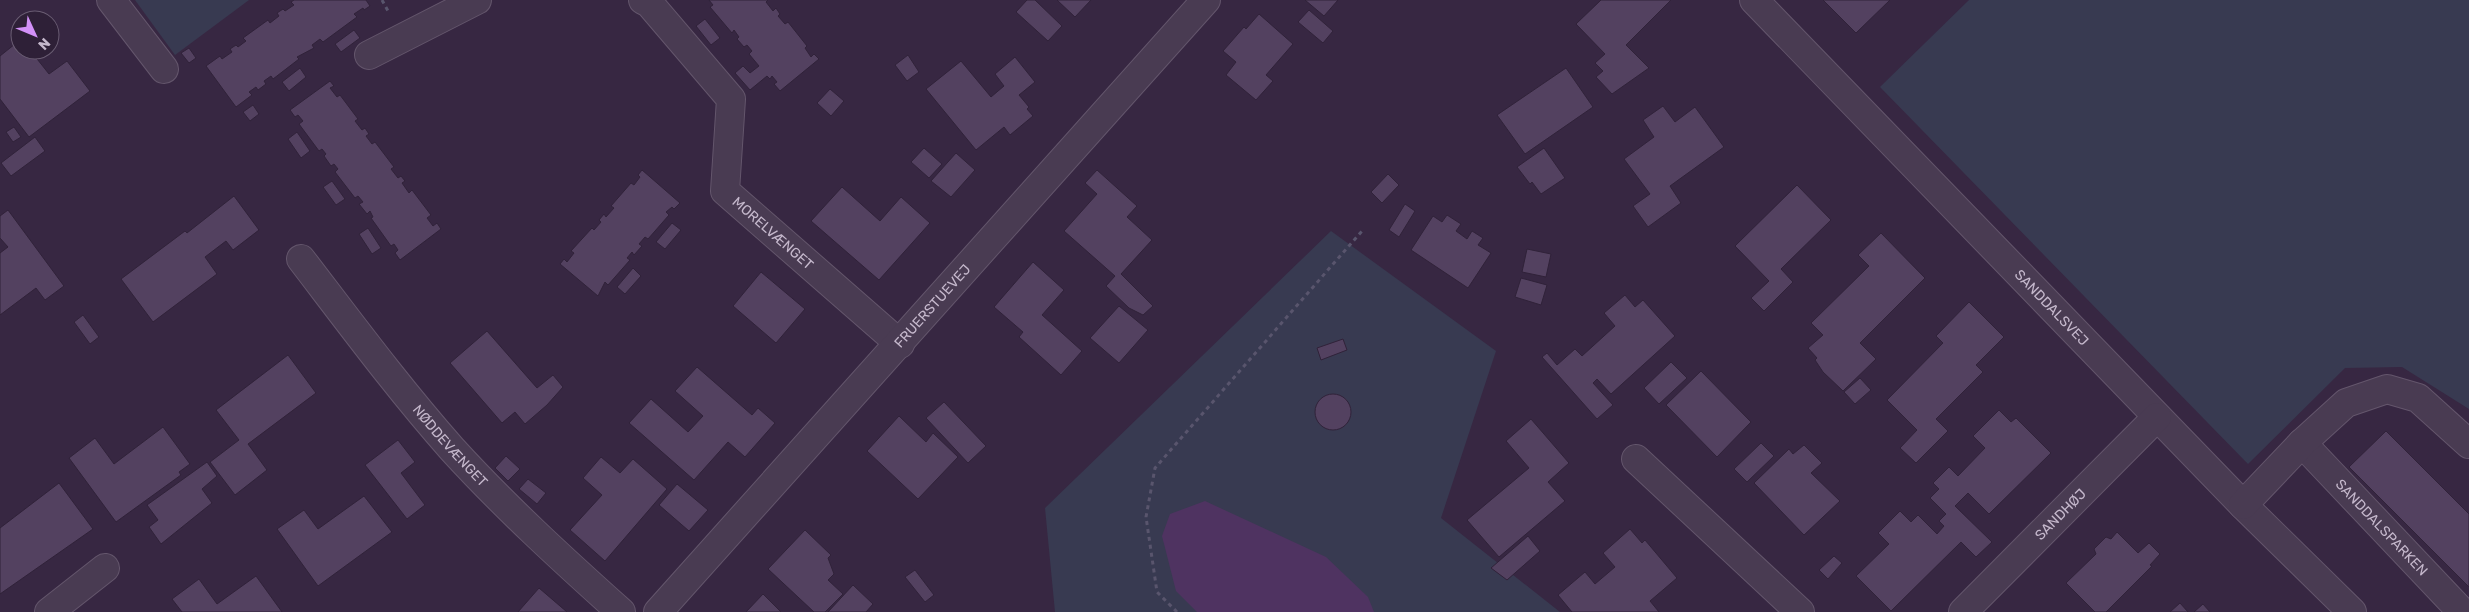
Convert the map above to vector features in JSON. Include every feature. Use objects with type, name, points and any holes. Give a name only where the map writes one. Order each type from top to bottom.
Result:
[{"type":"street","points":[[111,0],[164,68]]},
{"type":"street","points":[[369,55],[477,0]]},
{"type":"street","name":"MORELVÆNGET","points":[[644,0],[649,2],[732,99],[725,191],[900,344]]},
{"type":"street","name":"FRUERSTUEVEJ","points":[[658,612],[900,344],[1206,0]]},
{"type":"street","name":"SANDDALSVEJ","points":[[1754,0],[2242,505],[2352,612]]},
{"type":"street","name":"NØDDEVÆNGET","points":[[301,259],[390,376],[453,449],[560,558],[621,612]]},
{"type":"street","points":[[2242,505],[2302,443],[2346,403],[2387,390],[2418,398],[2469,444]]},
{"type":"street","name":"SANDHØJ","points":[[1963,612],[2157,417]]},
{"type":"street","name":"SANDDALSPARKEN","points":[[2302,443],[2462,612]]},
{"type":"street","points":[[1636,459],[1800,612]]},
{"type":"street","points":[[48,612],[105,568]]},
{"type":"path","points":[[1177,612],[1157,592],[1146,517],[1155,468],[1362,231]]},
{"type":"shaded area","points":[[135,0],[249,0],[175,55]]},
{"type":"shaded area","points":[[1969,0],[2469,0],[2469,409],[2402,367],[2345,368],[2248,464],[1880,87]]},
{"type":"shaded area","points":[[1331,231],[1496,351],[1441,518],[1560,612],[1055,612],[1045,508]]},
{"type":"shaded area","points":[[1205,501],[1326,557],[1368,597],[1374,612],[1197,612],[1176,591],[1162,536],[1170,514]]},
{"type":"building","points":[[294,0],[366,0],[370,6],[354,14],[357,17],[323,42],[320,39],[312,45],[314,48],[297,57],[299,59],[273,79],[271,76],[264,81],[266,84],[258,90],[256,87],[249,92],[252,95],[236,107],[206,66],[220,56],[222,59],[232,52],[230,49],[236,45],[238,47],[246,41],[243,38],[268,20],[270,23],[279,16],[277,13],[283,9],[285,11],[294,5],[291,2]]},
{"type":"building","points":[[709,0],[768,0],[766,2],[773,11],[776,8],[780,14],[778,16],[785,24],[788,22],[807,46],[805,48],[811,57],[814,54],[819,59],[780,91],[774,84],[777,82],[772,76],[770,79],[767,76],[750,90],[735,73],[743,66],[750,73],[759,66],[749,54],[752,51],[747,45],[744,47],[737,39],[739,37],[734,30],[732,33],[710,7],[713,5]]},
{"type":"building","points":[[1027,0],[1035,0],[1062,26],[1048,41],[1016,12]]},
{"type":"building","points":[[1057,0],[1091,0],[1075,17]]},
{"type":"building","points":[[1305,0],[1338,0],[1324,16]]},
{"type":"building","points":[[1601,0],[1671,0],[1626,45],[1649,68],[1612,94],[1596,77],[1603,71],[1595,63],[1605,54],[1576,24]]},
{"type":"building","points":[[1823,0],[1890,0],[1856,33]]},
{"type":"building","points":[[1309,10],[1333,31],[1323,43],[1298,22]]},
{"type":"building","points":[[1259,14],[1293,44],[1266,75],[1273,81],[1256,100],[1226,75],[1236,62],[1223,51],[1244,27],[1246,29]]},
{"type":"building","points":[[705,19],[720,38],[711,45],[696,26]]},
{"type":"building","points":[[354,30],[360,38],[341,52],[335,44]]},
{"type":"building","points":[[10,48],[10,60],[38,60],[49,74],[67,61],[90,91],[29,137],[0,99],[0,56]]},
{"type":"building","points":[[189,48],[196,58],[189,63],[181,53]]},
{"type":"building","points":[[908,55],[919,72],[907,81],[895,65]]},
{"type":"building","points":[[1015,57],[1035,82],[1019,95],[1029,107],[1027,109],[1033,116],[1010,135],[1004,127],[976,150],[926,89],[961,61],[991,97],[1004,86],[995,74]]},
{"type":"building","points":[[300,68],[306,77],[289,91],[282,82]]},
{"type":"building","points":[[1566,68],[1593,107],[1525,154],[1497,115]]},
{"type":"building","points":[[330,81],[334,86],[330,88],[337,97],[340,95],[358,119],[355,121],[362,130],[365,128],[369,134],[366,136],[372,144],[375,142],[394,167],[391,169],[398,178],[401,176],[405,181],[402,183],[409,193],[412,190],[431,215],[427,218],[433,226],[437,223],[441,229],[400,260],[395,253],[398,250],[394,244],[391,246],[371,218],[373,217],[370,211],[367,214],[359,204],[363,202],[358,196],[355,198],[335,172],[338,169],[334,164],[331,166],[324,156],[326,154],[322,149],[319,151],[299,124],[303,121],[298,115],[295,117],[290,110]]},
{"type":"building","points":[[830,89],[844,101],[831,116],[817,103]]},
{"type":"building","points":[[253,105],[259,114],[250,121],[243,112]]},
{"type":"building","points":[[1663,106],[1675,122],[1695,107],[1724,147],[1670,186],[1681,203],[1648,227],[1633,206],[1650,194],[1624,159],[1654,137],[1643,120]]},
{"type":"building","points":[[14,127],[21,137],[13,142],[6,132]]},
{"type":"building","points":[[297,132],[310,151],[301,158],[288,139]]},
{"type":"building","points":[[35,137],[45,151],[11,176],[1,163]]},
{"type":"building","points":[[924,148],[942,164],[929,178],[911,162]]},
{"type":"building","points":[[1544,148],[1565,178],[1541,194],[1532,182],[1530,184],[1517,167]]},
{"type":"building","points":[[956,153],[975,170],[951,197],[931,181]]},
{"type":"building","points":[[642,170],[680,203],[674,209],[672,207],[666,212],[669,215],[648,239],[645,237],[639,244],[642,246],[634,255],[632,252],[627,258],[630,260],[608,285],[605,282],[598,296],[560,264],[564,259],[567,262],[574,253],[571,251],[592,228],[594,230],[601,222],[599,220],[604,214],[606,217],[614,208],[611,206],[631,183],[634,185],[640,177],[638,175]]},
{"type":"building","points":[[1097,170],[1137,206],[1127,217],[1152,240],[1121,274],[1153,306],[1143,315],[1129,308],[1106,286],[1115,276],[1064,231],[1097,194],[1085,183]]},
{"type":"building","points":[[1388,174],[1399,185],[1382,203],[1371,192]]},
{"type":"building","points":[[332,181],[345,199],[336,205],[323,187]]},
{"type":"building","points":[[1797,185],[1831,220],[1781,269],[1793,282],[1764,311],[1751,298],[1769,281],[1735,246]]},
{"type":"building","points":[[842,187],[880,221],[901,197],[930,223],[879,280],[811,221]]},
{"type":"building","points":[[234,196],[259,230],[233,250],[226,241],[205,257],[217,274],[153,322],[121,279],[185,231],[187,233]]},
{"type":"building","points":[[1405,204],[1415,211],[1399,237],[1389,230]]},
{"type":"building","points":[[8,210],[64,286],[45,300],[36,288],[0,315],[0,253],[8,247],[0,238],[0,216]]},
{"type":"building","points":[[1447,215],[1461,224],[1456,231],[1467,239],[1472,231],[1483,238],[1478,245],[1491,253],[1468,288],[1411,250],[1433,216],[1442,222]]},
{"type":"building","points":[[672,223],[681,230],[665,249],[656,242]]},
{"type":"building","points":[[368,228],[381,248],[372,254],[359,234]]},
{"type":"building","points":[[1881,233],[1925,278],[1860,343],[1876,359],[1843,391],[1823,372],[1815,360],[1817,358],[1808,348],[1823,335],[1811,323],[1869,266],[1858,255]]},
{"type":"building","points":[[1527,249],[1551,254],[1546,277],[1522,272]]},
{"type":"building","points":[[1033,262],[1064,290],[1042,315],[1082,351],[1061,375],[1019,337],[1023,332],[994,307]]},
{"type":"building","points":[[633,268],[641,276],[625,294],[617,287]]},
{"type":"building","points":[[761,272],[805,309],[776,343],[733,306]]},
{"type":"building","points":[[1521,278],[1547,285],[1541,305],[1515,297]]},
{"type":"building","points":[[1625,295],[1635,307],[1643,300],[1675,336],[1611,394],[1597,379],[1593,383],[1613,405],[1597,419],[1542,357],[1547,353],[1557,365],[1575,349],[1582,356],[1615,326],[1604,313]]},
{"type":"building","points":[[1969,302],[2004,337],[1976,365],[1983,372],[1936,419],[1948,431],[1916,463],[1900,448],[1917,430],[1887,400],[1943,343],[1936,336]]},
{"type":"building","points":[[1119,306],[1148,330],[1119,363],[1090,338]]},
{"type":"building","points":[[83,315],[99,337],[90,344],[74,322]]},
{"type":"building","points":[[487,331],[537,388],[553,375],[563,387],[547,405],[525,424],[515,412],[502,423],[450,363]]},
{"type":"building","points":[[1343,339],[1347,350],[1321,360],[1317,348]]},
{"type":"building","points":[[288,355],[316,393],[248,444],[267,470],[235,495],[210,462],[239,440],[216,410]]},
{"type":"building","points":[[1671,362],[1687,378],[1659,404],[1644,388]]},
{"type":"building","points":[[697,367],[752,415],[758,408],[775,423],[745,457],[728,442],[694,480],[629,423],[651,399],[688,432],[703,416],[675,391]]},
{"type":"building","points":[[1701,371],[1751,422],[1717,457],[1666,405]]},
{"type":"building","points":[[1860,378],[1871,390],[1855,404],[1844,392]]},
{"type":"building","points":[[1333,394],[1340,395],[1346,399],[1350,405],[1350,419],[1346,425],[1340,429],[1333,430],[1326,429],[1320,425],[1316,419],[1315,412],[1316,405],[1320,399],[1326,395]]},
{"type":"building","points":[[944,402],[986,446],[968,463],[926,418]]},
{"type":"building","points":[[1999,410],[2011,422],[2016,418],[2051,453],[1989,514],[1968,493],[1955,506],[1992,542],[1976,557],[1961,542],[1891,611],[1856,576],[1889,544],[1878,533],[1900,511],[1911,522],[1918,515],[1937,534],[1944,526],[1939,521],[1946,514],[1930,498],[1939,489],[1933,483],[1949,467],[1958,476],[1985,448],[1973,436]]},
{"type":"building","points":[[899,416],[926,442],[933,433],[958,457],[918,499],[867,451]]},
{"type":"building","points":[[1531,419],[1569,463],[1548,482],[1565,501],[1499,557],[1467,520],[1529,468],[1506,441]]},
{"type":"building","points":[[163,427],[190,464],[179,472],[181,475],[116,522],[69,458],[95,438],[114,464]]},
{"type":"building","points":[[2386,431],[2469,514],[2469,587],[2349,467]]},
{"type":"building","points":[[398,440],[415,462],[401,473],[425,505],[407,519],[365,465]]},
{"type":"building","points":[[1761,443],[1774,456],[1747,482],[1734,469]]},
{"type":"building","points":[[1804,445],[1822,463],[1811,473],[1840,501],[1804,535],[1754,483],[1789,449],[1793,454]]},
{"type":"building","points":[[506,456],[520,469],[508,481],[495,468]]},
{"type":"building","points":[[601,457],[620,473],[633,459],[667,489],[605,561],[570,530],[602,495],[583,478]]},
{"type":"building","points":[[207,462],[217,476],[202,489],[212,503],[161,544],[149,527],[158,520],[147,505]]},
{"type":"building","points":[[528,479],[546,493],[537,504],[519,489]]},
{"type":"building","points":[[59,483],[93,529],[0,594],[0,528]]},
{"type":"building","points":[[677,484],[708,510],[689,531],[659,505]]},
{"type":"building","points":[[364,496],[392,532],[318,586],[277,529],[304,510],[318,529]]},
{"type":"building","points":[[1630,529],[1642,543],[1645,540],[1677,578],[1650,601],[1659,612],[1572,612],[1558,595],[1585,572],[1595,584],[1615,567],[1603,553]]},
{"type":"building","points":[[805,530],[831,555],[828,558],[834,574],[828,580],[843,594],[825,612],[814,612],[768,569]]},
{"type":"building","points":[[2117,532],[2138,553],[2149,543],[2160,554],[2150,565],[2152,566],[2106,612],[2095,612],[2066,583],[2096,554],[2094,549],[2106,537],[2111,539]]},
{"type":"building","points":[[1528,536],[1540,551],[1507,580],[1491,568]]},
{"type":"building","points":[[1834,556],[1842,563],[1828,579],[1819,570]]},
{"type":"building","points":[[915,570],[934,595],[925,602],[905,577]]},
{"type":"building","points":[[256,576],[282,612],[182,612],[172,599],[199,579],[217,604]]},
{"type":"building","points":[[853,585],[873,604],[866,612],[828,612]]},
{"type":"building","points":[[539,588],[567,612],[518,612]]},
{"type":"building","points":[[763,594],[781,612],[746,612]]},
{"type":"building","points":[[2180,603],[2188,612],[2170,612]]},
{"type":"building","points":[[2203,604],[2210,612],[2194,612]]}]
